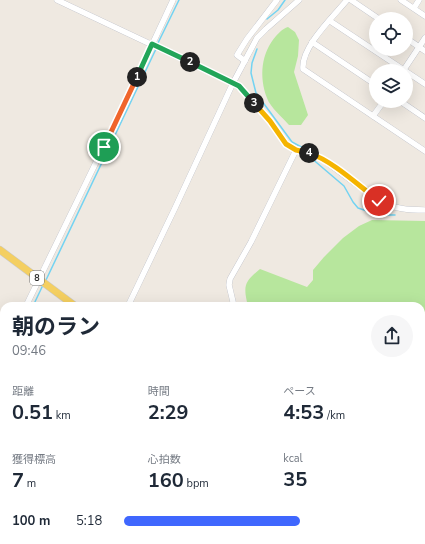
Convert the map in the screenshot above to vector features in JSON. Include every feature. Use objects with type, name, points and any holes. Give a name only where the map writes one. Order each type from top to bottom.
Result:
[{"type":"main road","name":"8","points":[[0,250],[70,302]]},
{"type":"street","points":[[57,0],[233,83],[244,91],[270,121],[286,144],[296,150],[317,155],[388,206],[394,208],[425,210]]},
{"type":"street","points":[[28,302],[174,0]]},
{"type":"street","points":[[245,61],[237,55],[247,39],[268,14],[277,0]]},
{"type":"street","points":[[130,302],[233,83],[257,38],[300,0]]},
{"type":"street","points":[[347,0],[312,42],[305,54],[303,69],[425,151]]},
{"type":"street","points":[[351,0],[369,12]]},
{"type":"street","points":[[401,0],[425,16]]},
{"type":"street","points":[[414,8],[419,0]]},
{"type":"street","points":[[330,20],[394,64]]},
{"type":"street","points":[[407,64],[425,38]]},
{"type":"street","points":[[312,42],[369,80]]},
{"type":"street","points":[[413,43],[425,51]]},
{"type":"street","points":[[413,76],[425,84]]},
{"type":"street","points":[[373,116],[379,108]]},
{"type":"street","points":[[410,108],[425,118]]},
{"type":"street","points":[[233,302],[229,285],[230,279],[251,242],[296,150]]},
{"type":"green space","points":[[288,27],[295,32],[299,40],[298,56],[294,72],[308,115],[301,125],[289,125],[274,109],[264,90],[262,74],[264,58],[267,50],[276,36]]},
{"type":"green space","points":[[372,220],[425,221],[425,302],[247,302],[245,289],[246,285],[251,277],[260,269],[307,287],[313,280],[313,270],[324,257],[343,238],[359,226]]},
{"type":"waterway","points":[[157,45],[179,0]]},
{"type":"waterway","points":[[267,19],[278,10],[285,0]]},
{"type":"waterway","points":[[46,280],[156,49]]},
{"type":"waterway","points":[[257,49],[252,63],[251,73],[256,93],[292,142],[305,149]]},
{"type":"waterway","points":[[310,157],[344,186],[358,208],[379,215],[395,215]]},
{"type":"waterway","points":[[35,302],[43,285]]},
{"type":"route","points":[[104,147],[152,44],[239,86],[270,121],[286,144],[296,150],[317,155],[379,201]]}]
